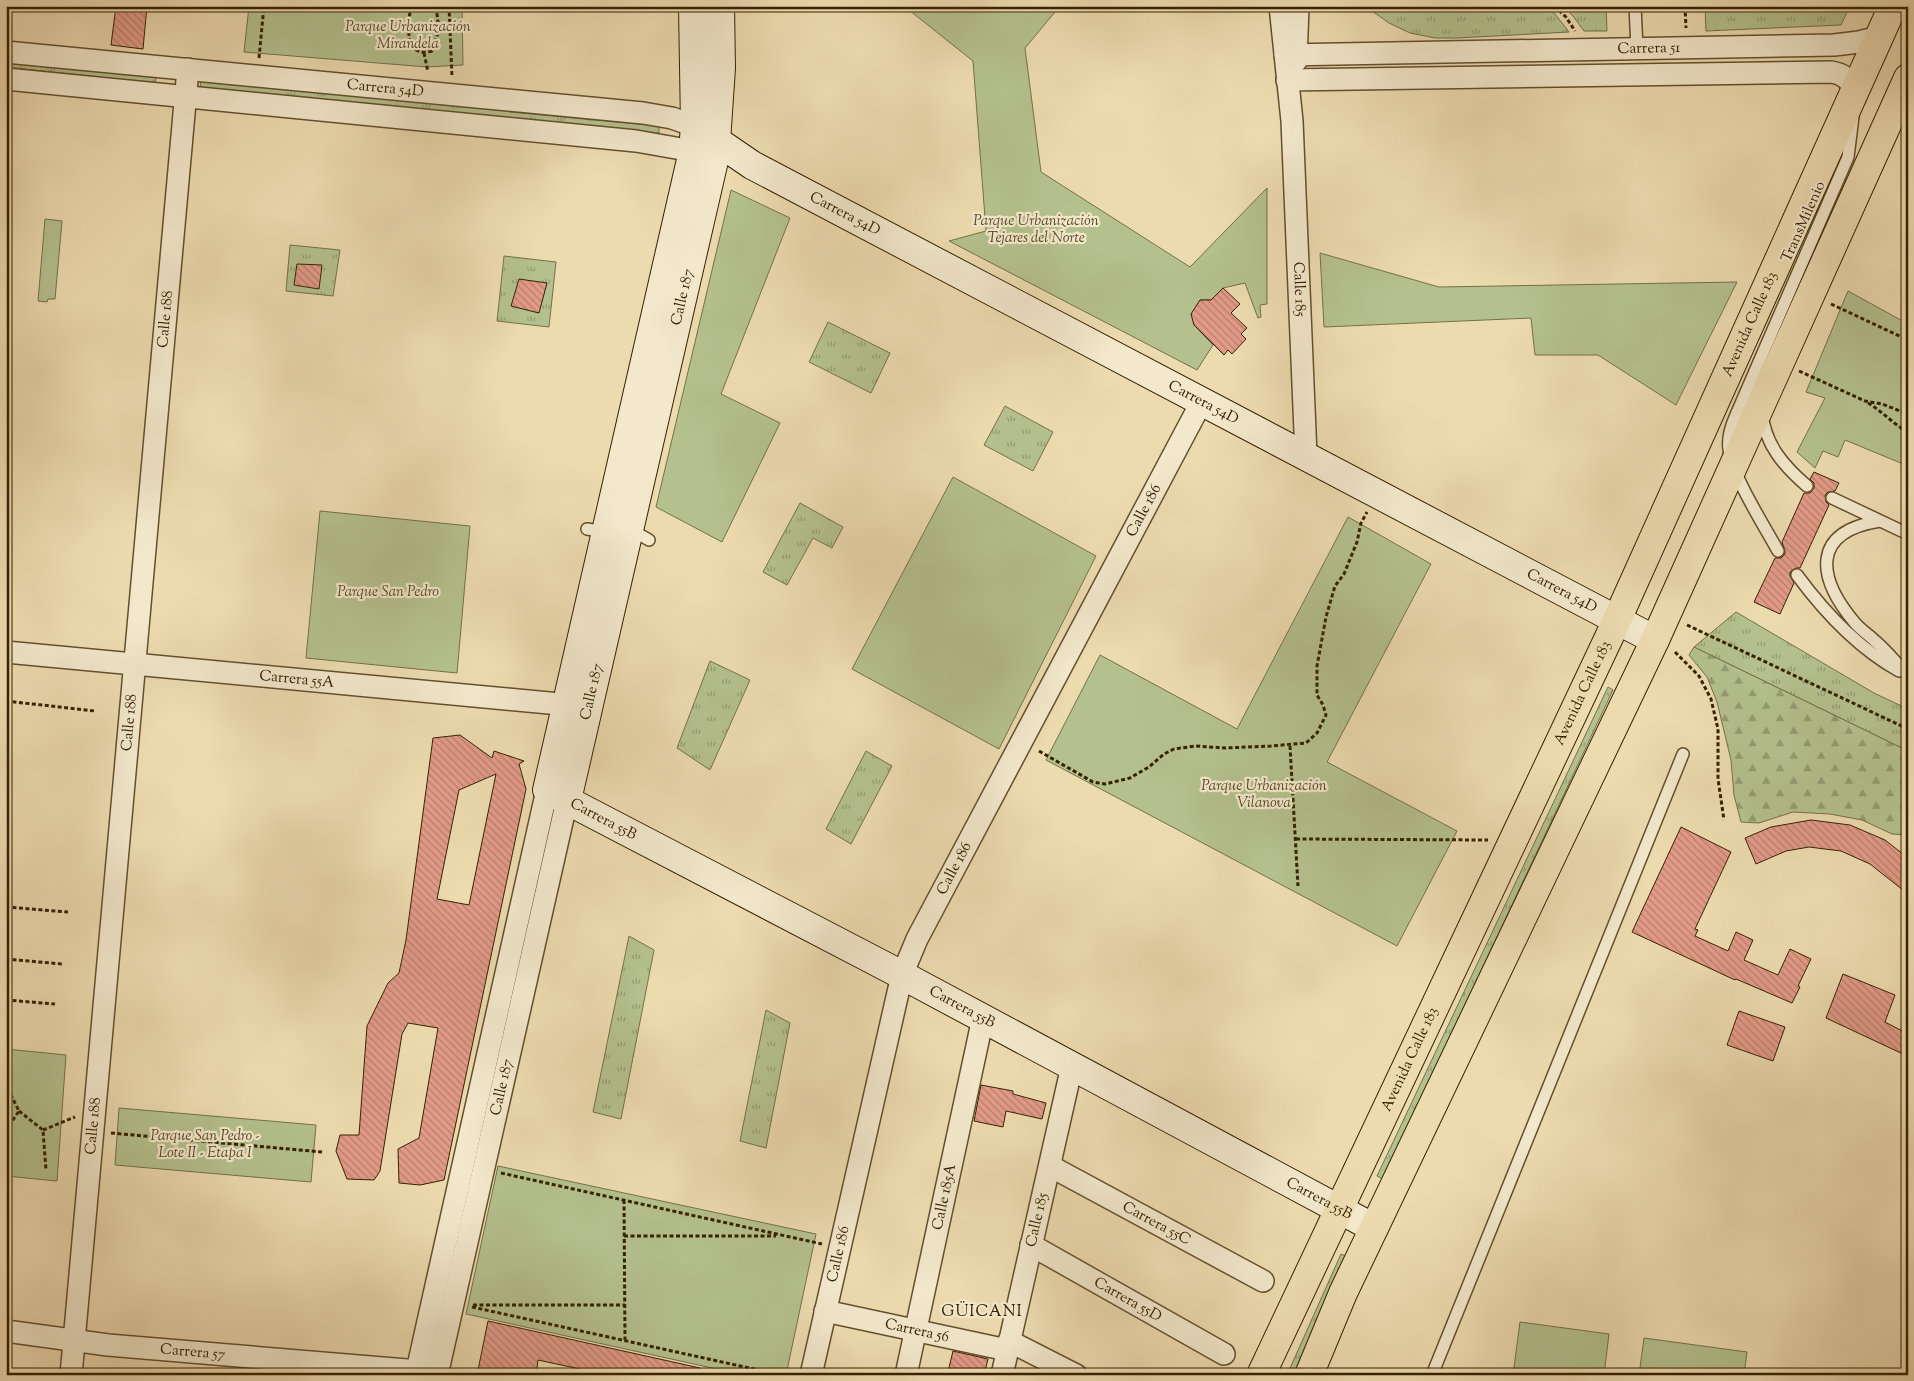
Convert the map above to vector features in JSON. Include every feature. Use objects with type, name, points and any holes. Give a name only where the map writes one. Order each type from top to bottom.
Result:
[{"type":"main road","name":"Avenida Calle 183","points":[[1261,1375],[1617,620],[1893,6]]},
{"type":"main road","points":[[1309,1375],[1334,1314],[1374,1228],[1655,640],[1908,78]]},
{"type":"street","name":"Calle 187","points":[[693,6],[705,143]]},
{"type":"street","name":"Calle 187","points":[[427,1373],[705,143],[721,68],[720,6]]},
{"type":"street","name":"Calle 185","points":[[1280,6],[1291,55]]},
{"type":"street","name":"Calle 185","points":[[1298,6],[1291,55],[1291,80],[1306,456]]},
{"type":"street","name":"Carrera 51","points":[[1291,55],[1834,45],[1879,37]]},
{"type":"street","name":"Carrera 54D","points":[[6,52],[643,113],[672,118],[705,143],[752,164],[1655,640]]},
{"type":"street","points":[[1414,77],[1413,59],[1417,52]]},
{"type":"street","name":"Calle 188","points":[[71,1375],[188,69]]},
{"type":"street","name":"Carrera 51","points":[[1291,80],[1830,72],[1844,76],[1850,81],[1855,91]]},
{"type":"street","name":"Carrera 54D","points":[[6,79],[636,141],[705,143]]},
{"type":"street","name":"Calle 186","points":[[811,1375],[902,975],[917,939],[1202,401]]},
{"type":"street","name":"Carrera 55A","points":[[6,652],[578,705]]},
{"type":"street","name":"Carrera 55B","points":[[557,795],[902,975],[1374,1228]]},
{"type":"street","name":"Calle 185A","points":[[906,1375],[983,1018]]},
{"type":"street","name":"Calle 185","points":[[1002,1375],[1072,1066]]},
{"type":"street","name":"Carrera 55C","points":[[1050,1166],[1263,1281]]},
{"type":"street","name":"Carrera 55D","points":[[1031,1245],[1224,1354]]},
{"type":"street","name":"Carrera 56","points":[[825,1311],[916,1330],[1008,1346],[1076,1375]]},
{"type":"street","name":"Carrera 57","points":[[6,1331],[108,1344],[427,1373]]},
{"type":"lane","points":[[1635,6],[1637,49]]},
{"type":"lane","name":"TransMilenio","points":[[1778,552],[1733,467],[1728,450],[1730,428],[1848,158],[1855,91]]},
{"type":"lane","points":[[1762,403],[1763,419],[1771,445],[1777,456],[1807,486]]},
{"type":"lane","points":[[1832,498],[1908,534]]},
{"type":"lane","points":[[1880,521],[1858,525],[1834,541],[1829,549],[1828,577],[1833,590],[1854,622],[1908,675]]},
{"type":"lane","points":[[1896,529],[1908,546]]},
{"type":"lane","points":[[1797,575],[1808,590],[1854,640],[1882,661],[1908,675]]},
{"type":"lane","points":[[1432,1375],[1683,754]]},
{"type":"path","points":[[257,76],[264,6]]},
{"type":"path","points":[[411,6],[408,23],[411,45],[417,51],[424,53],[432,51],[439,30],[436,6]]},
{"type":"path","points":[[449,6],[453,95]]},
{"type":"path","points":[[1554,6],[1566,16],[1578,36]]},
{"type":"path","points":[[1686,6],[1686,33]]},
{"type":"path","points":[[1811,294],[1908,340]]},
{"type":"path","points":[[1780,362],[1877,408],[1901,429],[1908,432]]},
{"type":"path","points":[[1865,402],[1882,404],[1908,414]]},
{"type":"path","points":[[1036,749],[1093,782],[1105,784],[1130,778],[1150,767],[1164,754],[1174,749],[1196,746],[1225,748],[1290,746],[1306,743],[1317,734],[1326,715],[1317,695],[1317,666],[1326,617],[1335,586],[1344,574],[1357,542],[1361,523]]},
{"type":"path","points":[[1666,615],[1908,729]]},
{"type":"path","points":[[1655,640],[1679,654],[1700,676],[1711,699],[1718,729],[1718,779],[1724,820]]},
{"type":"path","points":[[6,701],[95,711]]},
{"type":"path","points":[[1290,746],[1298,886]]},
{"type":"path","points":[[1296,839],[1488,840]]},
{"type":"path","points":[[6,907],[68,912]]},
{"type":"path","points":[[6,959],[62,964]]},
{"type":"path","points":[[6,1000],[55,1004]]},
{"type":"path","points":[[6,1090],[10,1093],[19,1111],[43,1130],[46,1170]]},
{"type":"path","points":[[43,1130],[95,1109]]},
{"type":"path","points":[[6,1130],[19,1111]]},
{"type":"path","points":[[93,1132],[322,1152]]},
{"type":"path","points":[[493,1172],[826,1245]]},
{"type":"path","points":[[624,1200],[625,1340]]},
{"type":"path","points":[[624,1236],[782,1236]]},
{"type":"path","points":[[625,1305],[463,1305],[782,1375]]},
{"type":"green space","name":"Parque Urbanización Mirandela","points":[[249,6],[462,6],[463,65],[427,67],[244,52]]},
{"type":"green space","name":"Parque Urbanización Tejares del Norte","points":[[904,6],[1060,6],[1025,48],[1041,172],[1190,267],[1267,188],[1267,304],[1260,305],[1261,317],[1258,318],[1245,283],[1223,288],[1211,300],[1200,300],[1192,314],[1194,325],[1213,345],[1197,370],[949,241],[986,231],[973,61]]},
{"type":"green space","points":[[1365,6],[1545,6],[1555,14],[1569,32],[1435,38],[1410,33],[1389,23]]},
{"type":"green space","points":[[1563,6],[1606,6],[1607,31],[1584,31]]},
{"type":"green space","points":[[1705,6],[1850,6],[1841,25],[1706,31]]},
{"type":"green space","points":[[6,61],[156,77],[155,83],[6,67]]},
{"type":"green space","points":[[201,81],[659,126],[659,133],[200,87]]},
{"type":"green space","points":[[731,190],[790,218],[721,394],[780,423],[722,542],[656,507]]},
{"type":"green space","points":[[45,219],[62,221],[55,299],[48,299],[47,302],[38,301]]},
{"type":"green space","points":[[290,245],[340,250],[333,296],[286,291]]},
{"type":"green space","points":[[1320,253],[1439,287],[1737,282],[1676,405],[1598,355],[1535,355],[1531,318],[1324,327]]},
{"type":"green space","points":[[504,256],[556,262],[549,327],[497,321]]},
{"type":"green space","points":[[1848,291],[1908,324],[1908,466],[1845,440],[1838,457],[1823,451],[1815,468],[1797,452],[1825,398],[1806,392]]},
{"type":"green space","points":[[828,322],[890,353],[871,393],[809,362]]},
{"type":"green space","points":[[1005,406],[1053,432],[1033,471],[984,445]]},
{"type":"green space","points":[[953,477],[1096,556],[999,749],[852,669]]},
{"type":"green space","points":[[800,503],[843,527],[832,548],[813,538],[787,585],[763,572]]},
{"type":"green space","name":"Parque San Pedro","points":[[320,511],[470,526],[457,673],[306,658]]},
{"type":"green space","name":"Parque Urbanización Vilanova","points":[[1348,517],[1431,564],[1327,762],[1457,831],[1397,946],[1046,760],[1100,655],[1237,729]]},
{"type":"green space","points":[[1736,612],[1874,693],[1908,709],[1908,751],[1694,647]]},
{"type":"green space","points":[[1694,647],[1908,751],[1908,835],[1892,834],[1862,820],[1830,814],[1793,812],[1759,823],[1741,822],[1734,795],[1731,760],[1717,702],[1707,677],[1689,655]]},
{"type":"green space","points":[[710,661],[750,680],[710,770],[677,748]]},
{"type":"green space","points":[[1608,687],[1613,690],[1383,1179],[1377,1176]]},
{"type":"green space","points":[[866,751],[892,766],[851,844],[826,829]]},
{"type":"green space","points":[[629,936],[654,950],[621,1119],[593,1112]]},
{"type":"green space","points":[[766,1010],[790,1023],[766,1148],[740,1141]]},
{"type":"green space","points":[[6,1049],[66,1055],[57,1181],[6,1176]]},
{"type":"green space","name":"Parque San Pedro - Lote II - Etapa I","points":[[119,1108],[316,1125],[311,1182],[115,1165]]},
{"type":"green space","points":[[498,1166],[816,1234],[786,1375],[744,1375],[466,1314]]},
{"type":"green space","points":[[1341,1254],[1347,1257],[1297,1375],[1287,1375]]},
{"type":"green space","points":[[1520,1322],[1609,1334],[1604,1375],[1513,1375]]},
{"type":"green space","points":[[1644,1338],[1747,1352],[1744,1375],[1639,1375]]},
{"type":"building","points":[[116,6],[147,6],[143,49],[111,45]]},
{"type":"building","points":[[297,264],[322,265],[319,289],[294,285]]},
{"type":"building","points":[[519,279],[547,283],[539,313],[511,306]]},
{"type":"building","points":[[1223,288],[1240,304],[1231,313],[1247,328],[1241,334],[1246,339],[1232,354],[1228,350],[1224,355],[1194,325],[1191,314],[1200,300],[1211,300]]},
{"type":"building","points":[[1814,472],[1839,483],[1835,491],[1828,492],[1825,495],[1826,502],[1829,505],[1800,568],[1790,572],[1794,583],[1780,614],[1754,602],[1775,558],[1781,558],[1785,554],[1782,542],[1804,493],[1810,493],[1814,488],[1814,483],[1810,479]]},
{"type":"building","points":[[460,735],[492,758],[494,751],[524,761],[519,764],[526,789],[444,1180],[420,1185],[399,1183],[398,1149],[419,1138],[438,1028],[408,1023],[402,1034],[380,1171],[374,1180],[347,1179],[336,1151],[340,1135],[359,1135],[367,1026],[388,983],[399,973],[406,940],[433,738]],"holes":[[[496,774],[469,905],[437,899],[459,790]]]},
{"type":"building","points":[[1811,820],[1850,825],[1885,840],[1908,858],[1908,894],[1870,864],[1841,851],[1809,847],[1786,851],[1756,864],[1745,838],[1771,827]]},
{"type":"building","points":[[1681,827],[1731,852],[1695,929],[1698,930],[1695,936],[1728,951],[1736,932],[1753,940],[1744,960],[1778,975],[1790,949],[1811,959],[1792,1003],[1735,980],[1632,932]]},
{"type":"building","points":[[1843,974],[1895,995],[1885,1022],[1908,1034],[1908,1044],[1903,1054],[1826,1018]]},
{"type":"building","points":[[1739,1011],[1785,1027],[1773,1061],[1727,1045]]},
{"type":"building","points":[[981,1085],[1013,1091],[1013,1094],[1046,1103],[1042,1119],[1006,1111],[1003,1127],[974,1121]]},
{"type":"building","points":[[488,1321],[700,1368],[699,1375],[608,1375],[538,1360],[536,1375],[477,1375]]},
{"type":"building","points":[[953,1351],[988,1359],[984,1375],[959,1375],[948,1372]]},
{"type":"district","name":"GÜICANI","points":[[982,1312]]}]
